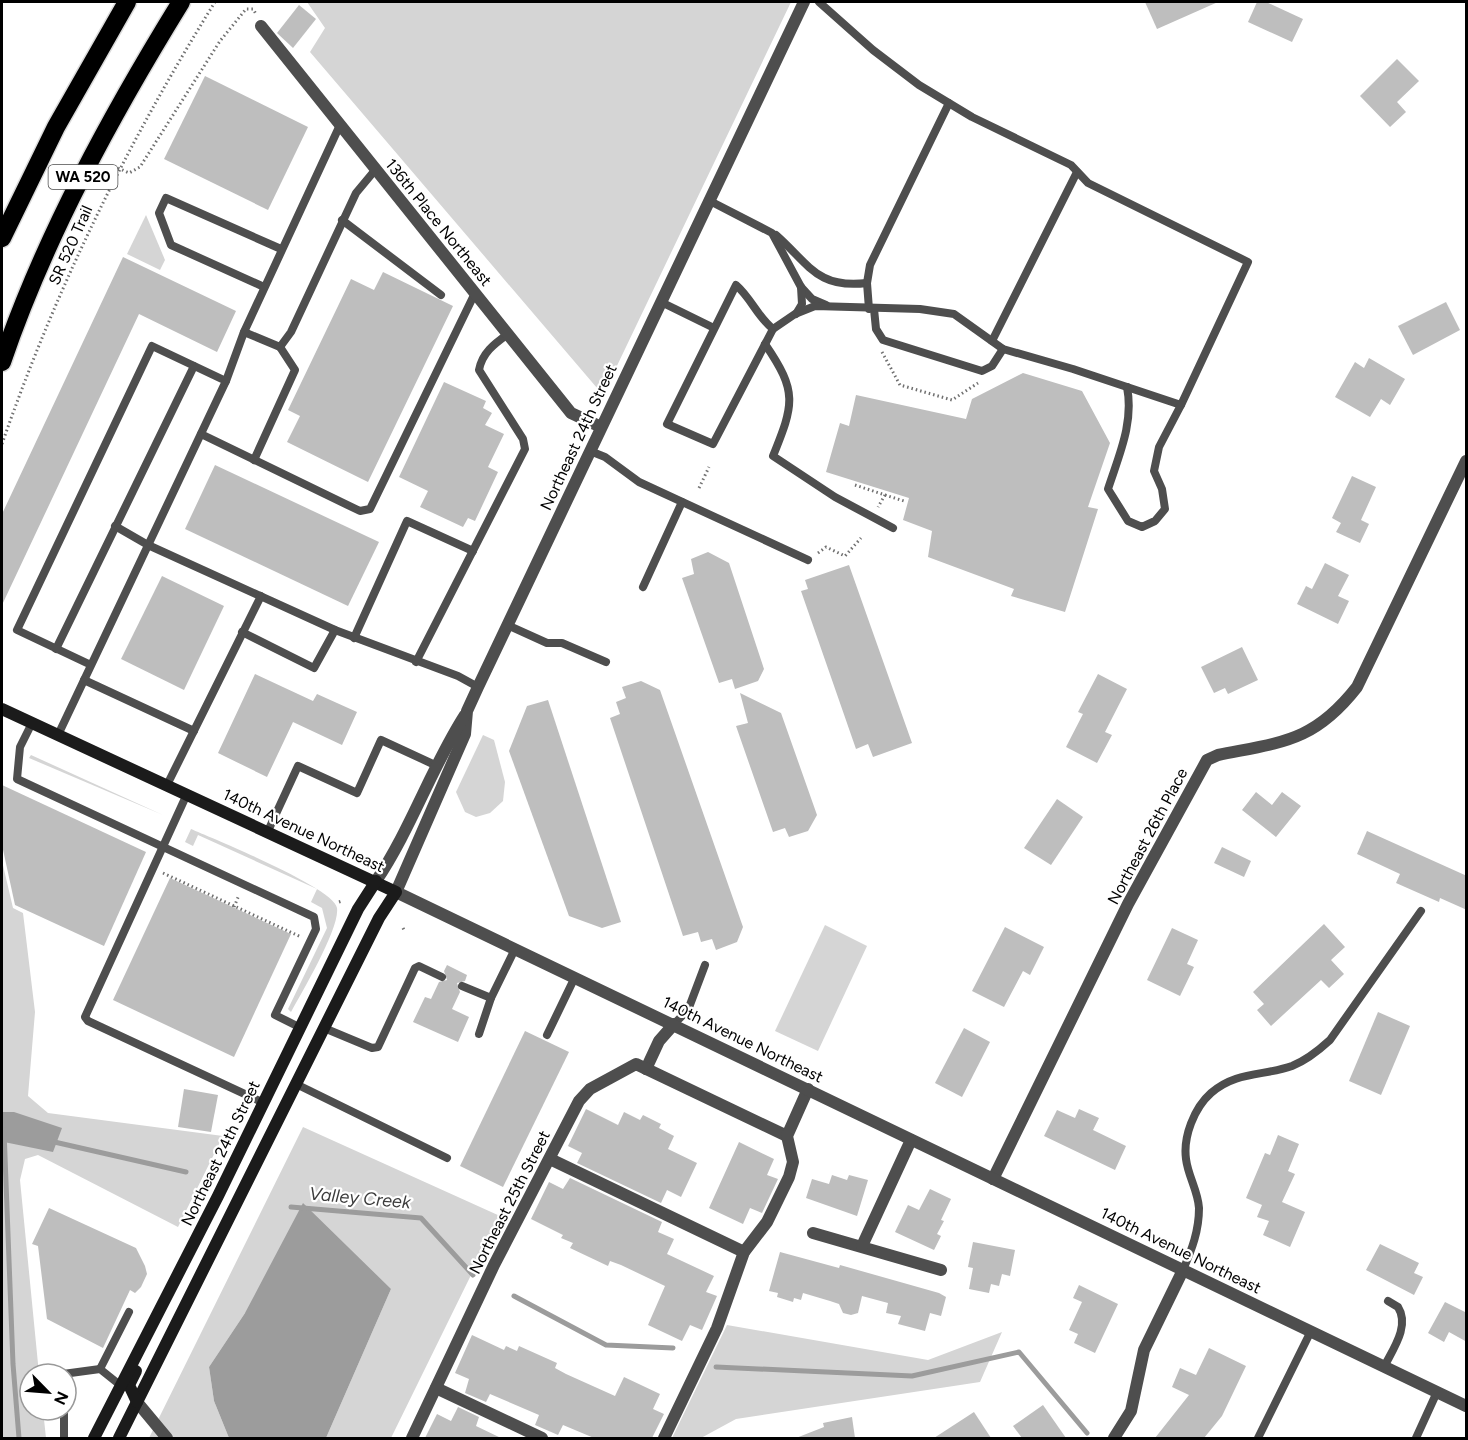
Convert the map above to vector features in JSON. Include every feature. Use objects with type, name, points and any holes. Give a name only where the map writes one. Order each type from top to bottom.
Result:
[{"type":"highway","name":"WA 520","points":[[2,238],[56,127],[127,2]]},
{"type":"highway","name":"WA 520","points":[[2,362],[18,314],[97,147],[142,65],[182,2]]},
{"type":"main road","name":"140th Avenue Northeast","points":[[2,709],[396,892]]},
{"type":"main road","name":"Northeast 24th Street","points":[[94,1438],[264,1103],[358,909],[376,881]]},
{"type":"main road","points":[[118,1438],[379,918],[396,892]]},
{"type":"main road","points":[[137,1402],[129,1385],[161,1320],[161,1307]]},
{"type":"street","name":"Northeast 24th Street","points":[[396,892],[465,734],[467,711],[478,687],[804,2]]},
{"type":"street","name":"136th Place Northeast","points":[[261,26],[571,413],[601,427]]},
{"type":"street","name":"Northeast 26th Place","points":[[993,1179],[1128,904],[1207,760],[1218,755],[1294,740],[1318,727],[1340,709],[1357,687],[1467,461]]},
{"type":"street","points":[[376,881],[392,856],[435,765],[467,711]]},
{"type":"street","name":"140th Avenue Northeast","points":[[396,892],[1467,1406]]},
{"type":"street","points":[[674,1024],[658,1041],[646,1069],[788,1136]]},
{"type":"street","name":"Northeast 25th Street","points":[[412,1438],[494,1265],[579,1101],[590,1089],[636,1064],[646,1069]]},
{"type":"street","points":[[664,1438],[717,1328],[744,1252],[767,1222],[789,1177],[793,1162],[788,1136],[808,1089]]},
{"type":"street","points":[[862,1246],[912,1140]]},
{"type":"street","points":[[550,1159],[744,1252]]},
{"type":"street","points":[[813,1233],[941,1270]]},
{"type":"street","points":[[1114,1438],[1131,1411],[1144,1350],[1183,1270]]},
{"type":"street","points":[[436,1388],[542,1438]]},
{"type":"street","points":[[137,1402],[167,1438]]},
{"type":"lane","points":[[819,2],[873,50],[972,117],[1071,165],[1088,183],[1248,262],[1159,447],[1154,471],[1162,489],[1165,509],[1155,521],[1142,527],[1128,520],[1108,489],[1128,429],[1131,405],[1127,387]]},
{"type":"lane","points":[[949,103],[870,266],[867,283],[876,329],[883,340],[982,371],[992,366],[1003,349]]},
{"type":"lane","points":[[58,735],[226,381],[264,287],[340,125]]},
{"type":"lane","points":[[280,347],[291,332],[356,193],[376,170]]},
{"type":"lane","points":[[992,341],[1077,172]]},
{"type":"lane","points":[[264,287],[171,245],[159,213],[166,198],[281,249]]},
{"type":"lane","points":[[708,200],[772,232],[813,271],[830,282],[867,283]]},
{"type":"lane","points":[[342,220],[441,295]]},
{"type":"lane","points":[[772,232],[801,287],[812,299],[833,308]]},
{"type":"lane","points":[[773,329],[760,319],[748,296],[736,285],[667,424],[713,444],[773,329],[795,314],[815,306],[920,309],[954,314],[1003,349],[1181,405]]},
{"type":"lane","points":[[795,314],[802,304],[801,287]]},
{"type":"lane","points":[[201,434],[360,511],[370,509],[475,293]]},
{"type":"lane","points":[[661,302],[714,328]]},
{"type":"lane","points":[[244,332],[280,347],[295,370],[254,460]]},
{"type":"lane","points":[[416,662],[525,449],[523,439],[479,370],[481,360],[490,348],[508,334]]},
{"type":"lane","points":[[765,344],[784,371],[791,404],[772,456],[835,497],[893,528]]},
{"type":"lane","points":[[91,665],[17,630],[152,346],[226,381]]},
{"type":"lane","points":[[56,649],[194,366]]},
{"type":"lane","points":[[590,451],[605,457],[639,482],[808,560]]},
{"type":"lane","points":[[643,587],[682,502]]},
{"type":"lane","points":[[354,638],[407,521],[473,551]]},
{"type":"lane","points":[[115,526],[148,545],[334,630],[458,676],[478,687]]},
{"type":"lane","points":[[167,785],[261,596]]},
{"type":"lane","points":[[507,625],[547,644],[562,642],[606,662]]},
{"type":"lane","points":[[242,632],[314,668],[334,630]]},
{"type":"lane","points":[[84,681],[194,730]]},
{"type":"lane","points":[[32,723],[20,747],[16,779],[314,917],[316,929],[275,1015],[301,1028]]},
{"type":"lane","points":[[268,831],[298,766],[357,793],[381,740],[435,765]]},
{"type":"lane","points":[[187,794],[85,1017],[99,1026],[264,1103]]},
{"type":"lane","points":[[1183,1270],[1194,1246],[1198,1222],[1199,1205],[1186,1160],[1186,1139],[1192,1119],[1209,1094],[1230,1079],[1291,1066],[1314,1055],[1330,1040],[1421,911]]},
{"type":"lane","points":[[479,1034],[491,998],[515,949]]},
{"type":"lane","points":[[674,1024],[688,1010],[705,965]]},
{"type":"lane","points":[[324,1028],[372,1048],[378,1047],[415,968],[419,966],[442,977]]},
{"type":"lane","points":[[546,1035],[575,977]]},
{"type":"lane","points":[[462,986],[491,998]]},
{"type":"lane","points":[[296,1084],[447,1158]]},
{"type":"lane","points":[[1384,1366],[1400,1334],[1402,1321],[1398,1307],[1388,1301]]},
{"type":"lane","points":[[100,1369],[129,1312]]},
{"type":"lane","points":[[1258,1438],[1311,1331]]},
{"type":"lane","points":[[78,1372],[100,1369],[120,1385]]},
{"type":"lane","points":[[1416,1438],[1437,1392]]},
{"type":"lane","points":[[64,1422],[64,1438]]},
{"type":"path","name":"SR 520 Trail","points":[[2,444],[20,391],[81,244],[156,97],[215,2]]},
{"type":"path","points":[[118,168],[129,173],[140,166],[220,40],[245,10],[247,2]]},
{"type":"path","points":[[245,10],[253,9],[261,26]]},
{"type":"path","points":[[880,348],[900,385],[952,400],[981,380]]},
{"type":"path","points":[[699,488],[709,467]]},
{"type":"path","points":[[855,485],[904,501]]},
{"type":"path","points":[[878,507],[885,495]]},
{"type":"path","points":[[808,560],[826,547],[845,556],[861,538]]},
{"type":"path","points":[[153,868],[310,941]]},
{"type":"shaded area","points":[[307,2],[791,2],[603,395],[310,52],[325,28]]},
{"type":"shaded area","points":[[146,215],[165,260],[160,270],[127,254]]},
{"type":"shaded area","points":[[483,735],[494,740],[505,782],[503,801],[490,813],[476,817],[465,812],[456,792]]},
{"type":"shaded area","points":[[31,755],[163,815],[29,758]]},
{"type":"shaded area","points":[[191,829],[247,853],[317,889],[198,835],[193,846],[185,842]]},
{"type":"shaded area","points":[[2,861],[13,908],[23,913],[35,1012],[28,1096],[48,1113],[223,1136],[178,1227],[38,1155],[25,1159],[20,1180],[38,1362],[18,1362],[18,1422],[44,1422],[46,1438],[2,1438]]},
{"type":"shaded area","points":[[317,889],[331,899],[337,908],[336,917],[327,944],[291,1012],[288,1009],[327,928],[322,908],[311,902]]},
{"type":"shaded area","points":[[825,925],[867,946],[818,1051],[775,1031]]},
{"type":"shaded area","points":[[2,1112],[14,1112],[62,1128],[53,1152],[4,1142]]},
{"type":"shaded area","points":[[303,1127],[500,1216],[391,1438],[326,1438],[391,1289],[245,1313],[209,1367],[214,1401],[229,1438],[149,1438]]},
{"type":"shaded area","points":[[303,1203],[391,1289],[326,1438],[229,1438],[214,1401],[209,1367],[245,1313]]},
{"type":"shaded area","points":[[727,1325],[928,1360],[1002,1332],[980,1382],[736,1419],[701,1438],[672,1438]]},
{"type":"building","points":[[1145,2],[1218,2],[1157,29]]},
{"type":"building","points":[[1257,2],[1266,2],[1303,19],[1292,42],[1248,22]]},
{"type":"building","points":[[299,5],[316,19],[293,48],[277,33]]},
{"type":"building","points":[[1397,59],[1419,81],[1397,102],[1406,112],[1390,127],[1360,96]]},
{"type":"building","points":[[205,76],[308,127],[268,210],[164,159]]},
{"type":"building","points":[[123,257],[236,311],[217,352],[139,314],[2,605],[2,514]]},
{"type":"building","points":[[383,272],[453,306],[368,482],[287,442],[300,416],[288,410],[351,279],[374,290]]},
{"type":"building","points":[[1446,302],[1460,330],[1413,355],[1398,326]]},
{"type":"building","points":[[1369,358],[1405,379],[1390,405],[1381,399],[1370,417],[1335,397],[1355,362],[1364,368]]},
{"type":"building","points":[[1023,373],[1082,391],[1110,443],[1088,507],[1098,509],[1065,612],[1011,596],[1014,589],[928,557],[932,531],[903,520],[909,498],[826,472],[840,423],[849,426],[856,395],[966,419],[972,399]]},
{"type":"building","points":[[444,382],[486,401],[483,408],[492,413],[485,425],[504,434],[488,467],[498,472],[475,521],[468,518],[463,527],[420,507],[428,491],[399,477]]},
{"type":"building","points":[[215,465],[379,542],[348,606],[185,529]]},
{"type":"building","points":[[1352,476],[1376,487],[1361,520],[1369,524],[1360,543],[1336,532],[1341,523],[1332,518]]},
{"type":"building","points":[[708,552],[729,563],[764,669],[758,681],[735,689],[732,679],[719,683],[682,578],[694,574],[691,559]]},
{"type":"building","points":[[1325,563],[1349,575],[1338,596],[1349,601],[1338,624],[1297,604],[1306,586],[1312,589]]},
{"type":"building","points":[[849,565],[912,743],[873,757],[868,744],[856,749],[801,591],[808,589],[805,580]]},
{"type":"building","points":[[162,576],[224,606],[184,690],[121,659]]},
{"type":"building","points":[[1242,647],[1258,680],[1228,694],[1225,688],[1214,693],[1201,667]]},
{"type":"building","points":[[255,674],[313,701],[317,694],[357,712],[342,745],[293,722],[267,777],[218,753]]},
{"type":"building","points":[[1098,674],[1127,689],[1105,732],[1112,735],[1097,763],[1066,747],[1083,714],[1078,712]]},
{"type":"building","points":[[641,681],[660,690],[743,927],[737,942],[716,950],[712,939],[701,942],[698,932],[683,936],[610,718],[620,714],[616,702],[626,698],[622,687]]},
{"type":"building","points":[[740,693],[781,713],[817,815],[808,831],[789,837],[785,828],[773,832],[736,726],[748,723]]},
{"type":"building","points":[[548,700],[621,922],[602,928],[569,916],[509,751],[527,706]]},
{"type":"building","points":[[2,785],[146,852],[104,946],[15,905],[2,845]]},
{"type":"building","points":[[1256,792],[1272,805],[1282,792],[1301,806],[1276,837],[1242,810]]},
{"type":"building","points":[[1057,799],[1083,817],[1051,865],[1024,848]]},
{"type":"building","points":[[1367,831],[1467,876],[1467,910],[1440,898],[1439,902],[1396,883],[1400,874],[1357,854]]},
{"type":"building","points":[[1222,847],[1251,861],[1244,877],[1214,863]]},
{"type":"building","points":[[170,878],[291,934],[234,1057],[113,1000]]},
{"type":"building","points":[[1324,924],[1345,947],[1331,960],[1344,974],[1329,988],[1321,980],[1271,1026],[1257,1010],[1264,1004],[1253,992]]},
{"type":"building","points":[[1005,927],[1044,947],[1030,975],[1023,971],[1004,1007],[972,991]]},
{"type":"building","points":[[1172,928],[1198,940],[1187,964],[1194,967],[1180,996],[1147,980]]},
{"type":"building","points":[[447,965],[467,975],[465,981],[457,983],[460,992],[452,1009],[469,1017],[458,1042],[413,1022],[425,997],[431,999],[439,982],[447,980],[444,971]]},
{"type":"building","points":[[1378,1012],[1410,1026],[1381,1095],[1349,1081]]},
{"type":"building","points":[[964,1028],[990,1042],[962,1097],[935,1083]]},
{"type":"building","points":[[525,1031],[569,1052],[503,1187],[460,1166]]},
{"type":"building","points":[[184,1089],[218,1095],[211,1132],[178,1127]]},
{"type":"building","points":[[586,1109],[618,1125],[624,1112],[640,1120],[643,1115],[661,1124],[659,1128],[674,1136],[668,1149],[697,1163],[681,1197],[667,1190],[661,1203],[577,1163],[582,1153],[568,1146]]},
{"type":"building","points":[[1079,1109],[1099,1118],[1093,1130],[1126,1146],[1115,1170],[1044,1136],[1057,1110],[1075,1118]]},
{"type":"building","points":[[1278,1135],[1299,1144],[1288,1171],[1295,1174],[1282,1202],[1305,1212],[1290,1247],[1263,1235],[1269,1221],[1257,1217],[1262,1205],[1246,1198],[1265,1153],[1270,1155]]},
{"type":"building","points":[[739,1142],[774,1159],[767,1175],[778,1179],[762,1213],[750,1208],[743,1224],[709,1208]]},
{"type":"building","points":[[832,1175],[847,1180],[849,1175],[868,1180],[857,1216],[806,1198],[812,1179],[829,1184]]},
{"type":"building","points":[[570,1178],[662,1222],[658,1232],[674,1239],[667,1254],[714,1276],[706,1292],[717,1296],[702,1330],[690,1325],[682,1341],[648,1325],[665,1286],[621,1265],[610,1261],[608,1266],[570,1248],[573,1243],[561,1238],[563,1235],[531,1219],[549,1182],[563,1189]]},
{"type":"building","points":[[930,1189],[951,1199],[941,1220],[944,1221],[937,1234],[941,1236],[934,1250],[895,1232],[908,1205],[919,1210]]},
{"type":"building","points":[[49,1208],[136,1248],[145,1266],[147,1274],[141,1287],[135,1293],[130,1290],[103,1348],[47,1319],[38,1246],[32,1244]]},
{"type":"building","points":[[973,1242],[1015,1250],[1010,1276],[1002,1274],[999,1286],[991,1284],[989,1293],[969,1289],[973,1268],[968,1267]]},
{"type":"building","points":[[1380,1244],[1419,1263],[1414,1273],[1423,1277],[1414,1295],[1366,1270]]},
{"type":"building","points":[[780,1252],[839,1268],[840,1265],[939,1293],[946,1297],[941,1316],[930,1313],[925,1331],[898,1324],[901,1316],[886,1313],[888,1303],[862,1296],[858,1313],[851,1315],[843,1313],[839,1304],[803,1293],[801,1300],[794,1298],[793,1302],[777,1297],[778,1293],[769,1291]]},
{"type":"building","points":[[1079,1285],[1118,1304],[1095,1353],[1074,1343],[1078,1334],[1069,1330],[1082,1302],[1073,1298]]},
{"type":"building","points":[[1445,1302],[1467,1313],[1467,1342],[1449,1332],[1444,1342],[1428,1333]]},
{"type":"building","points":[[472,1335],[504,1350],[506,1346],[517,1351],[519,1346],[557,1363],[555,1368],[566,1374],[615,1396],[624,1377],[660,1394],[653,1409],[664,1414],[652,1438],[594,1438],[563,1425],[558,1435],[535,1425],[539,1415],[490,1394],[486,1402],[465,1393],[469,1379],[455,1373]]},
{"type":"building","points":[[1209,1348],[1246,1366],[1222,1416],[1204,1438],[1155,1438],[1189,1395],[1172,1387],[1180,1368],[1196,1375]]},
{"type":"building","points":[[1043,1405],[1066,1438],[1022,1438],[1013,1426]]},
{"type":"building","points":[[458,1407],[479,1417],[476,1426],[501,1438],[425,1438],[437,1414],[451,1421]]},
{"type":"building","points":[[974,1412],[991,1438],[934,1438]]},
{"type":"building","points":[[852,1417],[855,1438],[796,1438],[824,1427],[823,1423]]},
{"type":"waterway","points":[[4,1130],[13,1364],[19,1438]]},
{"type":"waterway","points":[[50,1141],[186,1172]]},
{"type":"waterway","name":"Valley Creek","points":[[291,1207],[421,1218],[473,1275]]},
{"type":"waterway","points":[[514,1296],[606,1345],[673,1348]]},
{"type":"waterway","points":[[716,1367],[912,1376],[1019,1352],[1087,1433]]}]
